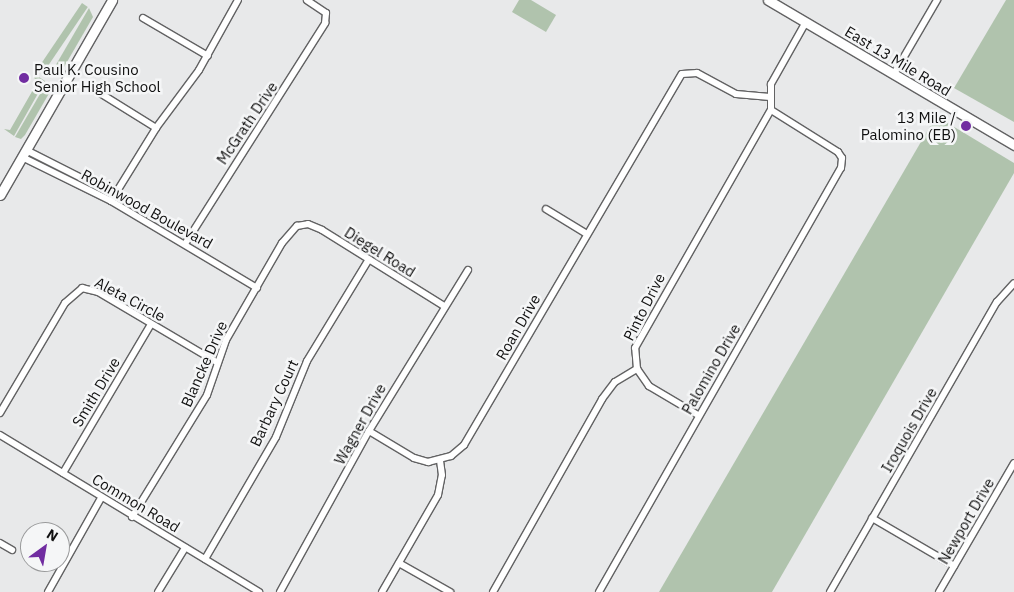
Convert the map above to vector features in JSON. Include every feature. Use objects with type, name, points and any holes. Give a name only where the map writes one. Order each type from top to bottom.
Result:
[{"type":"main road","points":[[0,195],[112,0]]},
{"type":"main road","name":"East 13 Mile Road","points":[[768,0],[1014,145]]},
{"type":"street","points":[[113,198],[156,128],[208,56],[238,0]]},
{"type":"street","name":"McGrath Drive","points":[[185,244],[216,191],[275,106],[327,15],[307,0]]},
{"type":"street","points":[[894,74],[937,0]]},
{"type":"street","points":[[142,18],[208,56]]},
{"type":"street","points":[[770,110],[770,97],[776,74],[806,22]]},
{"type":"street","name":"Roan Drive","points":[[440,461],[458,450],[468,438],[677,79],[686,71],[736,94],[770,97]]},
{"type":"street","points":[[95,90],[156,128]]},
{"type":"street","name":"Palomino Drive","points":[[599,592],[698,415],[839,173],[842,158],[770,110]]},
{"type":"street","name":"Pinto Drive","points":[[637,369],[635,348],[642,330],[770,110]]},
{"type":"street","name":"Robinwood Boulevard","points":[[24,153],[113,198],[257,288]]},
{"type":"street","points":[[546,209],[586,234]]},
{"type":"street","name":"Diegel Road","points":[[301,224],[322,230],[444,306]]},
{"type":"street","name":"Blancke Drive","points":[[132,517],[194,419],[226,340],[282,243],[301,224]]},
{"type":"street","name":"Barbary Court","points":[[205,559],[276,437],[307,361],[369,259]]},
{"type":"street","name":"Wagner Drive","points":[[280,592],[369,431],[444,306],[468,270]]},
{"type":"street","name":"Iroquois Drive","points":[[830,592],[997,302],[1014,283]]},
{"type":"street","name":"Aleta Circle","points":[[0,413],[58,314],[77,290],[92,290],[218,363]]},
{"type":"street","name":"Smith Drive","points":[[63,473],[151,324]]},
{"type":"street","points":[[493,592],[602,399],[615,382],[637,369],[657,392],[698,415]]},
{"type":"street","points":[[369,431],[414,458],[440,461],[442,475],[438,495],[382,592]]},
{"type":"street","name":"Common Road","points":[[0,435],[132,517],[259,592]]},
{"type":"street","name":"Newport Drive","points":[[939,592],[1014,463]]},
{"type":"street","points":[[48,592],[101,498]]},
{"type":"street","points":[[872,518],[954,566]]},
{"type":"street","points":[[0,543],[12,550]]},
{"type":"street","points":[[158,592],[185,548]]},
{"type":"street","points":[[399,563],[450,592]]},
{"type":"green space","points":[[519,0],[531,0],[556,15],[546,32],[512,12]]},
{"type":"green space","points":[[1006,0],[1014,0],[1014,122],[954,88]]},
{"type":"green space","points":[[82,3],[88,7],[44,72],[38,68]]},
{"type":"green space","points":[[89,8],[93,17],[60,74],[50,75]]},
{"type":"green space","points":[[36,75],[45,81],[14,136],[4,129],[10,130],[38,81],[34,78]]},
{"type":"green space","points":[[47,82],[51,90],[25,135],[21,139],[15,137]]},
{"type":"green space","points":[[936,116],[1014,163],[1014,173],[772,592],[659,592]]},
{"type":"place","name":"Paul K. Cousino Senior High School","points":[[24,78]]},
{"type":"place","name":"13 Mile / Palomino (EB)","points":[[966,126]]}]
